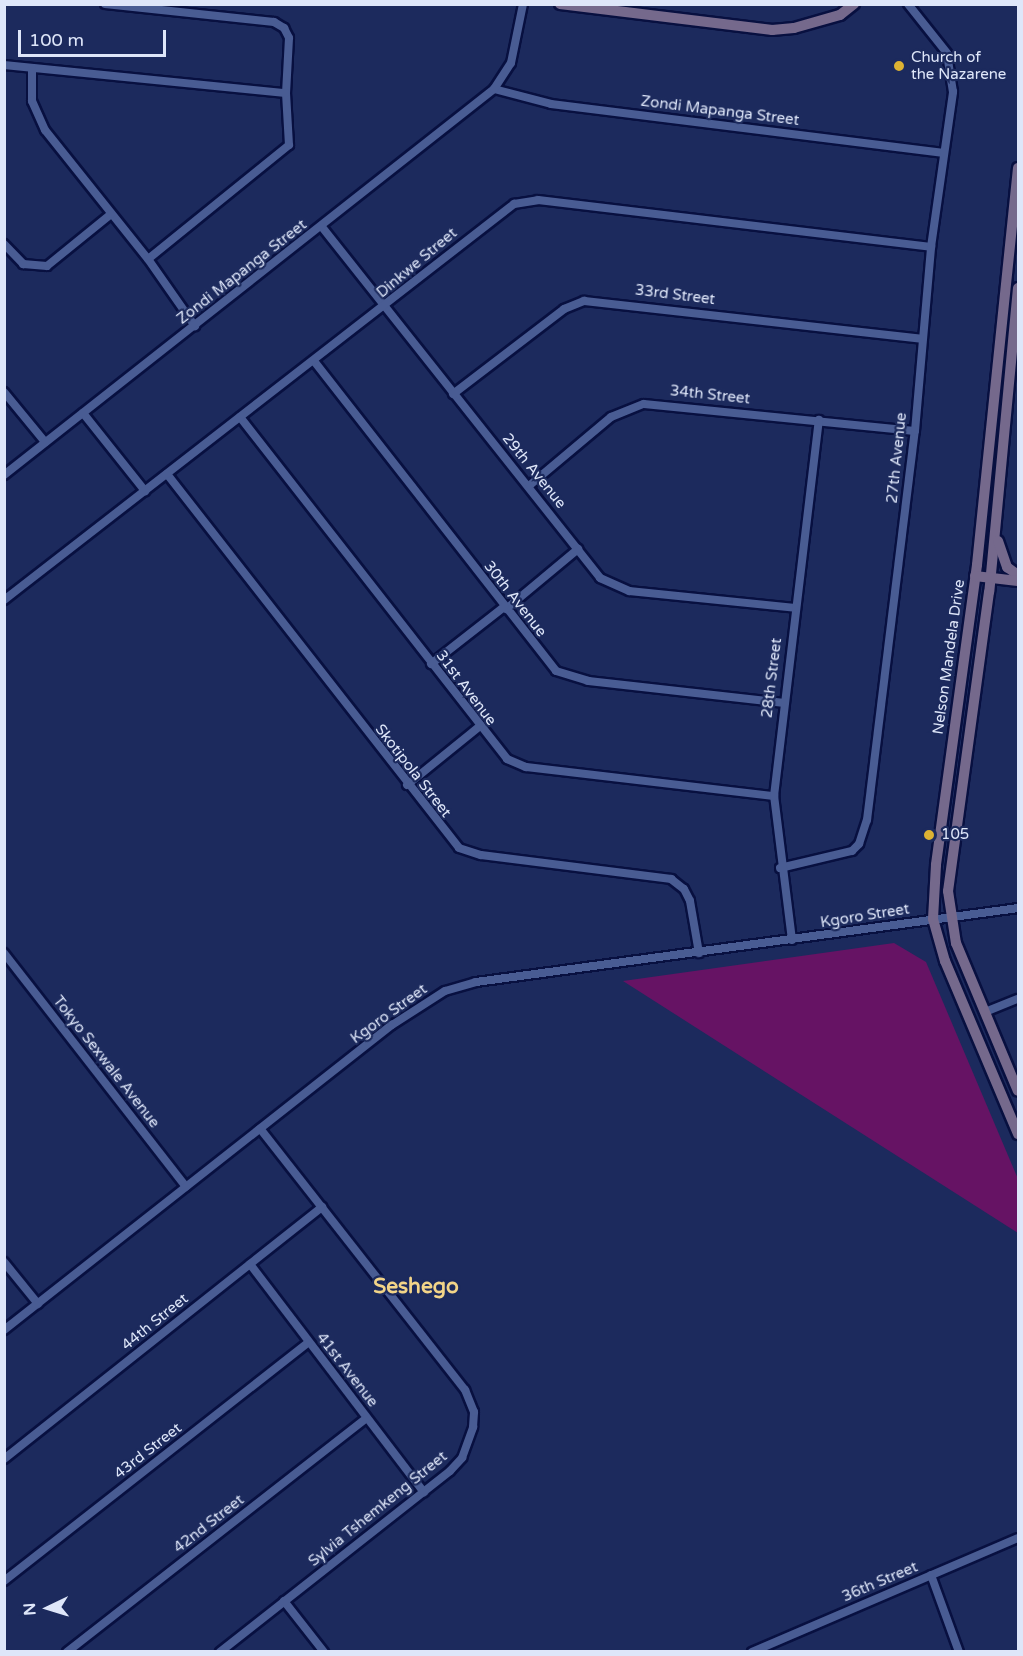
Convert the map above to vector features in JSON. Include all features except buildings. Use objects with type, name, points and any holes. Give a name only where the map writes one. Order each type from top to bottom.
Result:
[{"type":"main road","points":[[560,4],[772,30],[794,28],[840,15],[854,4]]},
{"type":"main road","name":"Nelson Mandela Drive","points":[[1018,168],[975,576],[936,865],[933,919],[945,962],[1018,1134]]},
{"type":"main road","name":"Nelson Mandela Drive","points":[[1018,288],[991,578],[948,891],[949,918],[1018,1091]]},
{"type":"main road","points":[[995,532],[1004,562],[1018,575]]},
{"type":"main road","points":[[975,576],[1018,581]]},
{"type":"street","points":[[105,4],[279,24],[289,38],[286,93],[291,136],[287,148],[148,259]]},
{"type":"street","name":"Zondi Mapanga Street","points":[[4,475],[322,227],[494,89],[511,63],[523,4]]},
{"type":"street","name":"27th Avenue","points":[[780,868],[852,851],[864,832],[915,430],[931,247],[953,92],[951,67],[947,53],[908,4]]},
{"type":"street","points":[[4,64],[286,93]]},
{"type":"street","points":[[32,68],[36,116],[148,259],[195,326]]},
{"type":"street","name":"Zondi Mapanga Street","points":[[494,89],[550,104],[945,153]]},
{"type":"street","name":"Dinkwe Street","points":[[4,600],[385,308],[498,214],[514,204],[538,200],[931,247]]},
{"type":"street","points":[[4,244],[23,264],[47,266],[111,213]]},
{"type":"street","name":"29th Avenue","points":[[322,227],[453,394],[530,486],[600,578],[618,588],[795,608]]},
{"type":"street","name":"33rd Street","points":[[453,394],[564,309],[584,301],[922,339]]},
{"type":"street","name":"30th Avenue","points":[[314,361],[546,661],[568,678],[783,703]]},
{"type":"street","points":[[4,392],[45,442]]},
{"type":"street","name":"34th Street","points":[[530,486],[611,417],[644,404],[915,430]]},
{"type":"street","points":[[83,413],[145,491]]},
{"type":"street","name":"31st Avenue","points":[[240,417],[478,727],[498,751],[517,765],[774,796]]},
{"type":"street","name":"28th Street","points":[[792,940],[780,868],[774,796],[783,703],[819,420]]},
{"type":"street","name":"Skotipola Street","points":[[167,474],[448,838],[467,853],[659,877],[677,883],[690,901],[699,953]]},
{"type":"street","points":[[431,664],[578,549]]},
{"type":"street","points":[[406,784],[478,727]]},
{"type":"street","name":"Kgoro Street","points":[[4,1330],[400,1020],[445,991],[476,982],[1018,908]]},
{"type":"street","name":"Tokyo Sexwale Avenue","points":[[4,953],[186,1187]]},
{"type":"street","points":[[985,1012],[1018,999]]},
{"type":"street","name":"Sylvia Tshemkeng Street","points":[[220,1652],[424,1492],[462,1458],[473,1427],[471,1401],[260,1129]]},
{"type":"street","name":"44th Street","points":[[4,1459],[322,1207]]},
{"type":"street","points":[[4,1263],[38,1304]]},
{"type":"street","name":"41st Avenue","points":[[250,1264],[424,1492]]},
{"type":"street","name":"43rd Street","points":[[4,1581],[308,1342]]},
{"type":"street","name":"42nd Street","points":[[67,1652],[367,1418]]},
{"type":"street","name":"36th Street","points":[[752,1652],[1018,1540]]},
{"type":"street","points":[[931,1575],[959,1652]]},
{"type":"street","points":[[284,1601],[324,1652]]},
{"type":"shaded area","points":[[894,943],[926,962],[1018,1179],[1018,1233],[623,981]]},
{"type":"place","name":"Church of the Nazarene","points":[[899,66]]},
{"type":"place","name":"105","points":[[929,835]]},
{"type":"district","name":"Seshego","points":[[416,1287]]}]
